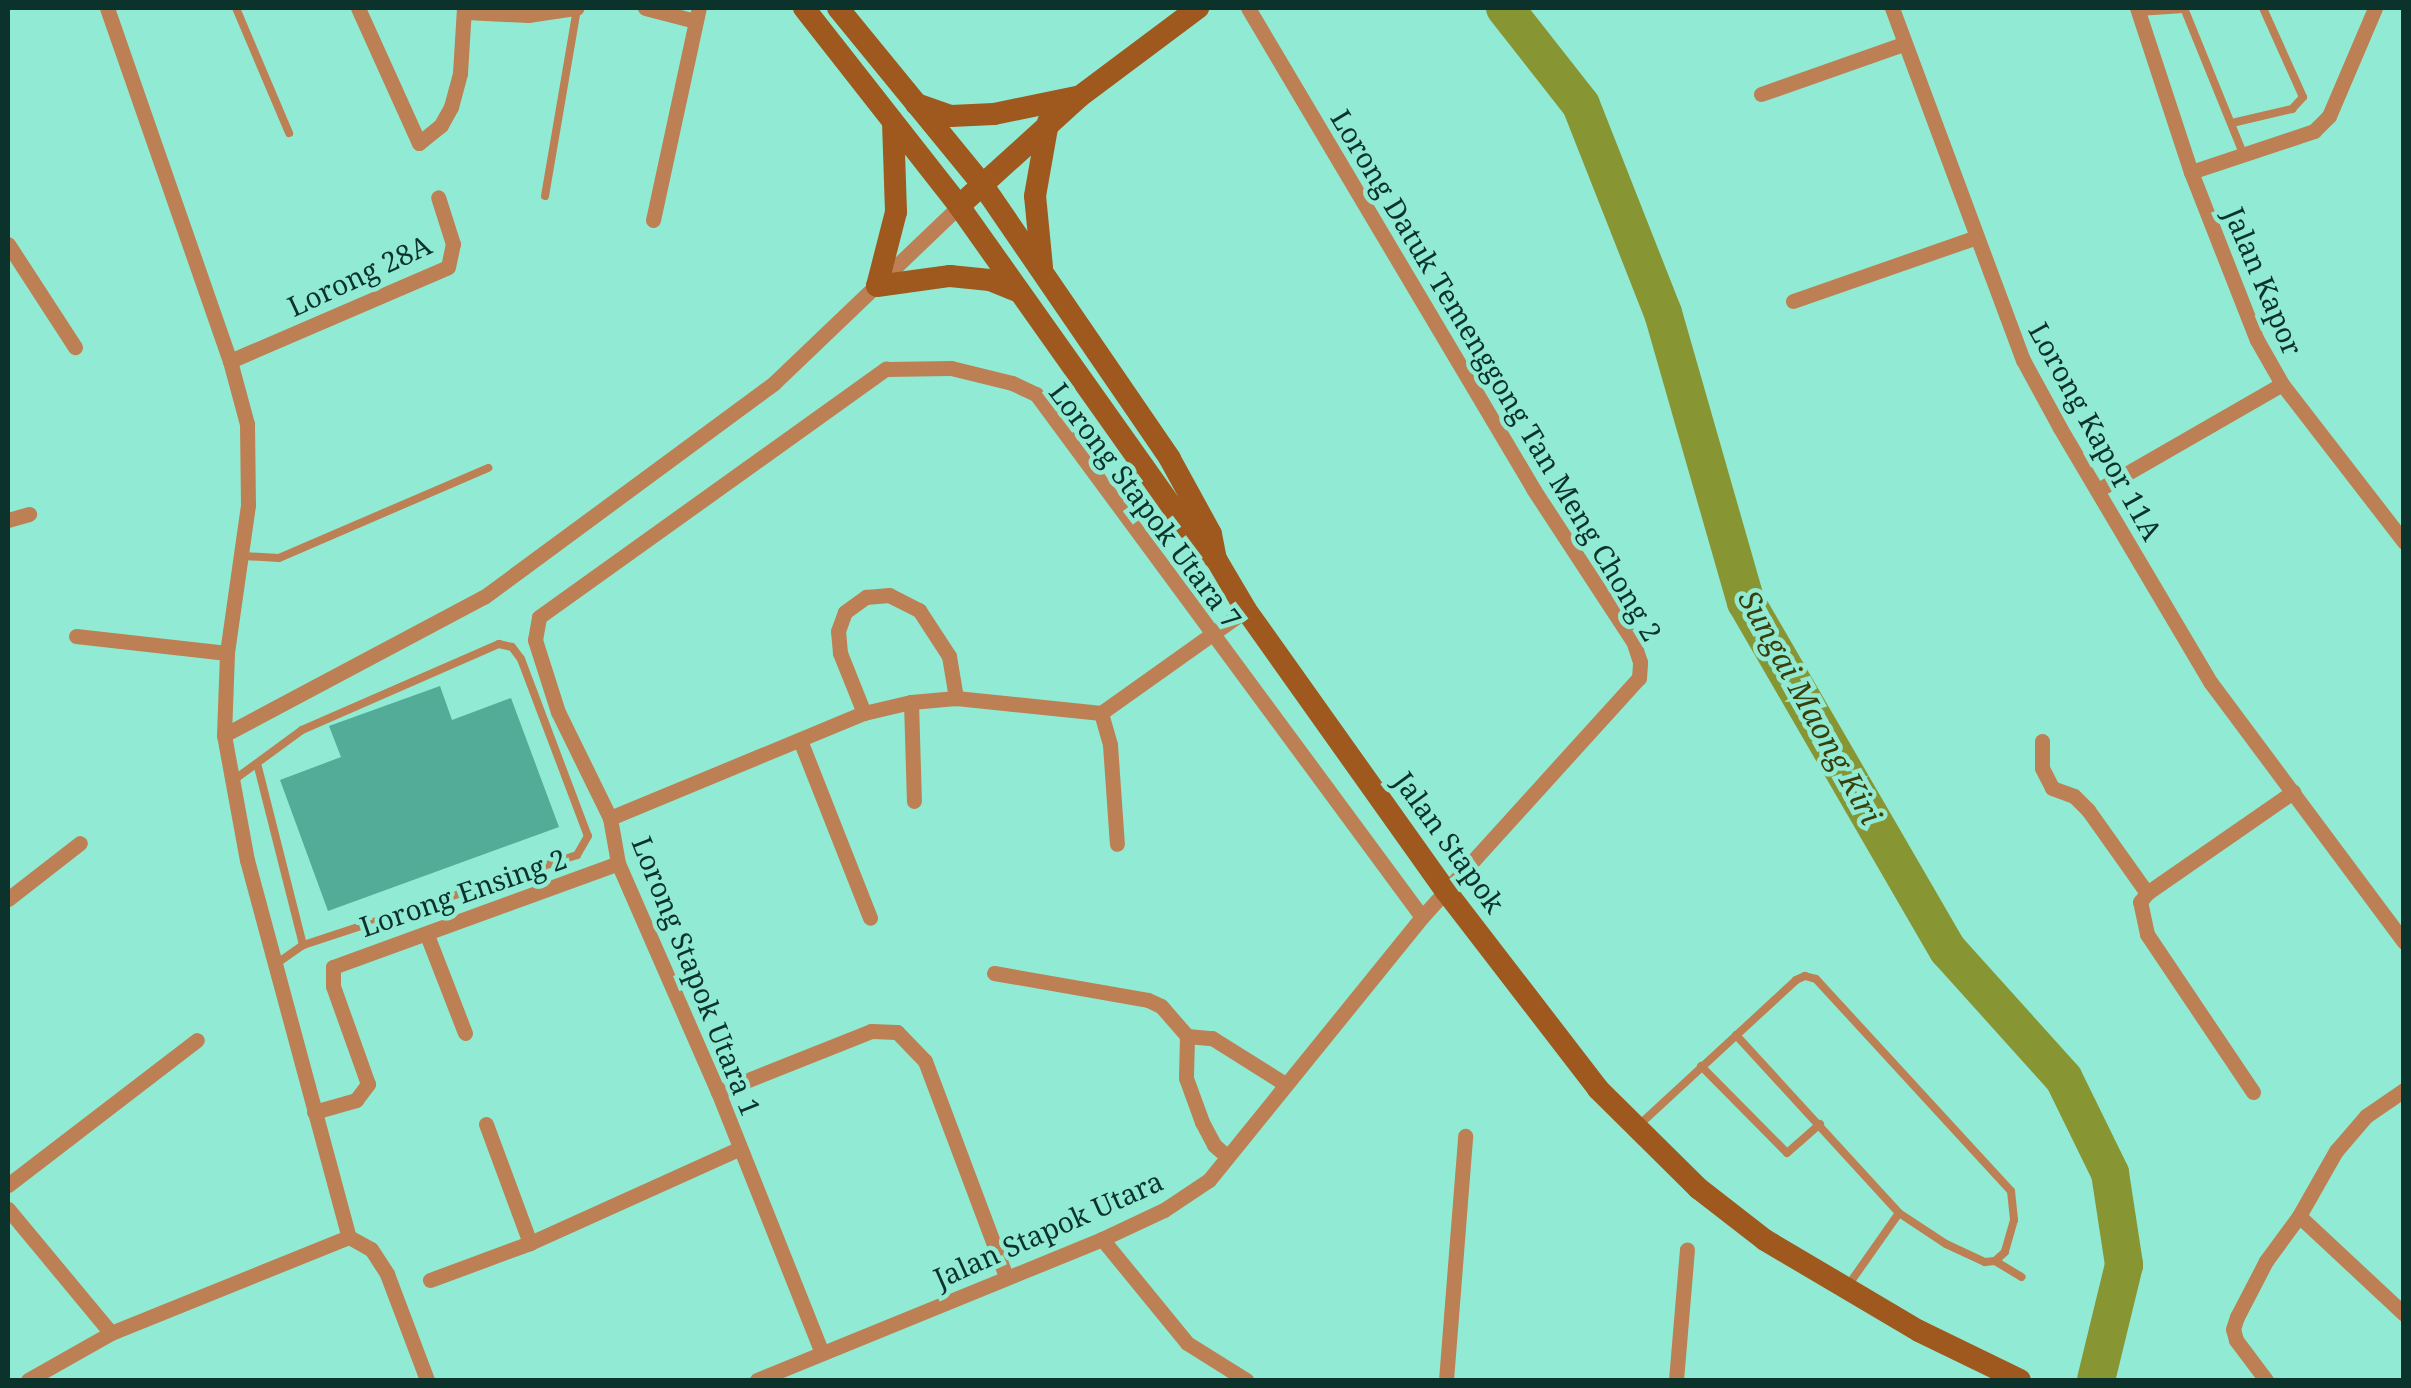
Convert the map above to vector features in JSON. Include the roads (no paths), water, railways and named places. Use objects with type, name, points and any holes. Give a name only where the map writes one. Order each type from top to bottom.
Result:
[{"type":"main road","name":"Jalan Stapok","points":[[804,8],[959,206],[1198,543],[1216,559],[1246,610],[1446,890],[1598,1089],[1698,1188],[1765,1240],[1845,1290],[2020,1380]]},
{"type":"main road","points":[[838,8],[982,184],[1170,460],[1211,534],[1216,559]]},
{"type":"main road","points":[[959,206],[1048,122],[1198,8]]},
{"type":"main road","points":[[915,103],[951,116],[966,116],[1079,97]]},
{"type":"main road","points":[[893,122],[896,212],[877,286],[950,276],[990,280],[1020,292]]},
{"type":"main road","points":[[1048,122],[1038,168],[1035,226],[1043,274],[1058,297]]},
{"type":"street","points":[[107,8],[230,361],[246,424],[250,460],[248,505],[227,653],[224,735],[232,782],[275,964],[349,1237],[372,1250],[387,1274],[426,1380]]},
{"type":"street","points":[[358,8],[419,144],[441,125],[450,107],[465,10],[528,15],[572,8]]},
{"type":"street","points":[[645,8],[697,14],[653,220]]},
{"type":"street","name":"Lorong Datuk Temenggong Tan Meng Chong 2","points":[[1248,8],[1534,490],[1634,642],[1640,662],[1638,678],[1422,917]]},
{"type":"street","name":"Lorong Kapor 11A","points":[[1892,8],[1974,238],[2023,360],[2211,684],[2404,942]]},
{"type":"street","points":[[2191,172],[2314,131],[2329,116],[2376,8]]},
{"type":"street","name":"Jalan Kapor","points":[[2138,10],[2191,172],[2257,340],[2282,384],[2404,542]]},
{"type":"street","points":[[1761,94],[1903,44]]},
{"type":"street","name":"Lorong 28A","points":[[230,361],[448,266],[452,244],[438,197]]},
{"type":"street","points":[[224,735],[484,597],[774,382],[959,206]]},
{"type":"street","points":[[1794,300],[1974,238]]},
{"type":"street","points":[[8,244],[74,347]]},
{"type":"street","name":"Lorong Stapok Utara 7","points":[[539,618],[886,369],[979,373],[1036,394],[1422,917]]},
{"type":"street","points":[[2098,490],[2282,384]]},
{"type":"street","points":[[8,520],[29,514]]},
{"type":"street","points":[[864,713],[840,653],[838,631],[845,612],[866,597],[890,595],[918,610],[949,656],[956,698]]},
{"type":"street","points":[[610,818],[864,713],[911,702],[956,698],[1101,713],[1246,610]]},
{"type":"street","name":"Lorong Stapok Utara 1","points":[[539,618],[535,640],[558,712],[610,818],[618,863],[718,1092],[822,1353]]},
{"type":"street","points":[[76,636],[227,653]]},
{"type":"street","points":[[911,702],[914,801]]},
{"type":"street","points":[[1101,713],[1110,745],[1117,844]]},
{"type":"street","points":[[800,740],[870,918]]},
{"type":"street","points":[[2042,741],[2042,768],[2052,788],[2074,796],[2088,810],[2146,893]]},
{"type":"street","points":[[2253,1092],[2147,934],[2140,902],[2146,893],[2293,792]]},
{"type":"street","points":[[8,899],[80,843]]},
{"type":"street","name":"Lorong Ensing 2","points":[[314,1112],[356,1100],[368,1084],[333,986],[333,967],[345,959],[427,935],[618,863]]},
{"type":"street","name":"Jalan Stapok Utara","points":[[757,1380],[1102,1238],[1164,1210],[1209,1180],[1422,917]]},
{"type":"street","points":[[427,935],[465,1033]]},
{"type":"street","points":[[994,973],[1127,993],[1161,1006],[1186,1036],[1186,1078],[1214,1144],[1228,1157]]},
{"type":"street","points":[[718,1092],[871,1030],[897,1032],[925,1061],[1006,1276]]},
{"type":"street","points":[[1186,1036],[1212,1038],[1286,1084]]},
{"type":"street","points":[[8,1186],[197,1040]]},
{"type":"street","points":[[2266,1380],[2236,1340],[2233,1329],[2266,1261],[2299,1216],[2336,1151],[2366,1116],[2404,1090]]},
{"type":"street","points":[[486,1124],[530,1242]]},
{"type":"street","points":[[1446,1380],[1465,1136]]},
{"type":"street","points":[[430,1280],[530,1242],[740,1148]]},
{"type":"street","points":[[8,1209],[111,1333]]},
{"type":"street","points":[[2299,1216],[2404,1314]]},
{"type":"street","points":[[28,1380],[111,1333],[349,1237]]},
{"type":"street","points":[[1102,1238],[1187,1343],[1246,1380]]},
{"type":"street","points":[[1676,1380],[1686,1248]]},
{"type":"lane","points":[[236,8],[288,133]]},
{"type":"lane","points":[[544,196],[572,8]]},
{"type":"lane","points":[[2138,10],[2184,8],[2244,156]]},
{"type":"lane","points":[[2232,123],[2292,109],[2303,97],[2263,8]]},
{"type":"lane","points":[[238,556],[278,558],[488,468]]},
{"type":"lane","points":[[232,782],[258,767],[302,730],[498,644],[512,647],[521,659],[588,836],[578,855],[302,945],[275,964]]},
{"type":"lane","points":[[258,767],[302,945]]},
{"type":"lane","points":[[1636,1129],[1796,980],[1805,976],[1816,979],[2011,1191],[2014,1220],[2004,1252],[1995,1261]]},
{"type":"lane","points":[[1736,1034],[1899,1213],[1946,1244],[1985,1262],[1995,1261],[2022,1277]]},
{"type":"lane","points":[[1701,1066],[1787,1153],[1820,1124]]},
{"type":"lane","points":[[1845,1290],[1899,1213]]},
{"type":"waterway","name":"Sungai Maong Kiri","points":[[1505,8],[1581,105],[1663,313],[1746,602],[1948,950],[2064,1079],[2110,1173],[2124,1265],[2096,1380]]}]
